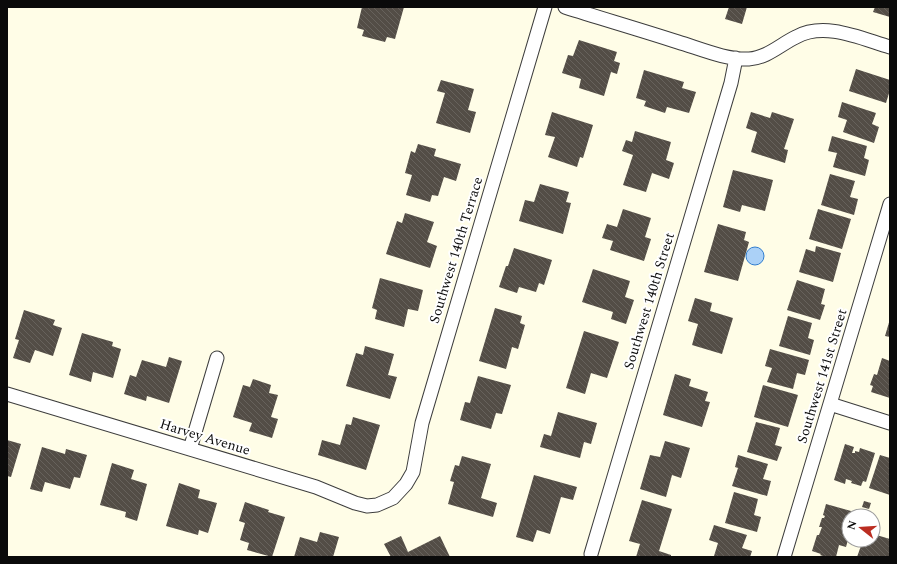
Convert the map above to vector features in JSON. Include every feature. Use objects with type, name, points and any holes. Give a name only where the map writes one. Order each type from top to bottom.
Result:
[{"type":"street","name":"Southwest 140th Terrace","points":[[393,498],[406,484],[413,472],[422,423],[545,7]]},
{"type":"street","points":[[565,7],[736,58],[751,59],[757,57],[777,49],[806,32],[816,31],[831,31],[848,34],[890,48]]},
{"type":"street","name":"Southwest 140th Street","points":[[591,554],[731,83],[736,58]]},
{"type":"street","name":"Southwest 141st Street","points":[[784,557],[890,204]]},
{"type":"street","points":[[190,449],[217,358]]},
{"type":"street","name":"Harvey Avenue","points":[[7,394],[316,487],[355,503],[367,506],[377,505],[393,498]]},
{"type":"street","points":[[830,404],[890,422]]},
{"type":"water","points":[[751,247],[759,247],[764,252],[762,263],[759,265],[751,265],[746,260],[746,252]]},
{"type":"building","points":[[362,7],[404,7],[395,39],[387,37],[385,42],[362,36],[364,30],[357,28]]},
{"type":"building","points":[[729,7],[747,7],[742,24],[725,19]]},
{"type":"building","points":[[875,7],[890,7],[890,17],[873,12]]},
{"type":"building","points":[[579,40],[617,52],[614,61],[620,63],[617,74],[611,72],[604,96],[579,88],[581,79],[562,73],[568,55],[573,56]]},
{"type":"building","points":[[856,69],[890,80],[890,90],[886,103],[849,91]]},
{"type":"building","points":[[644,70],[684,82],[682,88],[696,92],[689,113],[667,107],[665,113],[644,106],[646,101],[636,98]]},
{"type":"building","points":[[441,80],[474,89],[468,110],[476,112],[470,133],[436,123],[445,93],[437,91]]},
{"type":"building","points":[[842,102],[876,113],[872,124],[879,127],[874,143],[843,132],[847,120],[838,117]]},
{"type":"building","points":[[552,112],[593,125],[583,158],[580,157],[577,167],[548,157],[555,137],[545,135]]},
{"type":"building","points":[[751,112],[770,118],[772,112],[794,119],[784,149],[788,150],[785,163],[751,152],[757,132],[746,128]]},
{"type":"building","points":[[635,131],[671,142],[666,160],[674,163],[669,179],[652,173],[646,192],[623,185],[633,155],[622,151],[626,140],[632,142]]},
{"type":"building","points":[[832,136],[867,146],[864,158],[869,160],[865,176],[833,167],[837,153],[828,151]]},
{"type":"building","points":[[418,144],[436,149],[434,156],[461,164],[456,181],[444,177],[438,196],[432,195],[430,202],[406,195],[412,175],[405,173],[411,151],[415,153]]},
{"type":"building","points":[[733,170],[773,180],[765,211],[742,205],[740,212],[723,207]]},
{"type":"building","points":[[830,174],[855,181],[850,197],[858,199],[854,215],[821,205]]},
{"type":"building","points":[[540,184],[569,192],[566,202],[571,203],[563,234],[519,221],[525,200],[534,202]]},
{"type":"building","points":[[623,209],[651,218],[645,237],[651,239],[644,261],[610,250],[613,241],[602,238],[607,224],[617,227]]},
{"type":"building","points":[[818,209],[851,219],[842,249],[809,239]]},
{"type":"building","points":[[405,213],[434,222],[427,242],[437,246],[430,268],[386,254],[397,221],[402,223]]},
{"type":"building","points":[[718,224],[746,232],[744,240],[749,242],[738,281],[704,272]]},
{"type":"building","points":[[816,246],[841,253],[833,282],[799,272],[806,249],[815,252]]},
{"type":"building","points":[[514,248],[552,260],[544,285],[539,283],[536,292],[519,287],[517,293],[499,287]]},
{"type":"building","points":[[593,269],[630,281],[625,297],[634,300],[626,324],[611,319],[613,312],[582,302]]},
{"type":"building","points":[[380,278],[423,290],[418,311],[408,309],[404,327],[375,319],[377,310],[372,308]]},
{"type":"building","points":[[797,280],[825,289],[821,304],[825,305],[820,320],[787,310]]},
{"type":"building","points":[[695,298],[712,303],[710,311],[733,318],[722,354],[692,345],[698,324],[688,321]]},
{"type":"building","points":[[495,308],[522,316],[520,323],[525,325],[518,349],[512,347],[506,369],[479,361]]},
{"type":"building","points":[[24,310],[55,320],[53,325],[62,328],[53,356],[35,350],[30,363],[13,358],[19,340],[15,339]]},
{"type":"building","points":[[788,316],[812,323],[808,338],[814,340],[810,355],[779,346]]},
{"type":"building","points":[[890,319],[890,337],[885,336]]},
{"type":"building","points":[[584,331],[619,342],[607,378],[591,373],[585,394],[566,388]]},
{"type":"building","points":[[82,333],[113,342],[112,346],[121,349],[113,378],[93,372],[91,382],[69,375]]},
{"type":"building","points":[[365,346],[394,354],[388,375],[397,377],[390,399],[346,386],[356,353],[363,355]]},
{"type":"building","points":[[770,349],[809,360],[805,375],[797,373],[793,389],[767,382],[772,368],[765,366]]},
{"type":"building","points":[[169,357],[182,361],[169,403],[147,396],[146,401],[124,394],[130,375],[136,377],[142,360],[166,367]]},
{"type":"building","points":[[882,358],[890,361],[890,398],[871,392],[873,386],[870,385],[874,374],[877,375]]},
{"type":"building","points":[[675,374],[691,379],[689,386],[708,392],[705,401],[710,402],[702,427],[663,415]]},
{"type":"building","points":[[478,376],[511,385],[502,414],[496,413],[491,429],[460,420],[465,402],[470,403]]},
{"type":"building","points":[[253,379],[271,385],[269,393],[278,395],[271,417],[278,419],[272,438],[249,431],[252,423],[233,417],[243,385],[250,387]]},
{"type":"building","points":[[763,385],[798,395],[788,427],[754,417]]},
{"type":"building","points":[[558,412],[597,423],[591,444],[584,442],[580,458],[540,447],[544,434],[551,436]]},
{"type":"building","points":[[353,417],[380,425],[366,470],[318,455],[322,440],[340,445],[346,424],[351,425]]},
{"type":"building","points":[[756,422],[780,428],[775,445],[782,447],[777,461],[747,452]]},
{"type":"building","points":[[7,440],[21,444],[11,477],[7,476]]},
{"type":"building","points":[[665,441],[690,448],[681,478],[672,475],[666,497],[640,489],[650,455],[660,457]]},
{"type":"building","points":[[845,444],[854,447],[852,453],[855,453],[855,451],[859,452],[860,448],[875,453],[866,482],[863,481],[861,486],[851,483],[852,481],[846,479],[845,484],[834,480]]},
{"type":"building","points":[[42,447],[65,454],[66,449],[87,455],[80,478],[74,477],[70,489],[45,482],[42,492],[30,489]]},
{"type":"building","points":[[738,455],[768,464],[763,479],[771,481],[767,496],[732,486],[738,468],[735,467]]},
{"type":"building","points":[[880,455],[890,458],[890,495],[869,488]]},
{"type":"building","points":[[462,456],[491,464],[481,498],[497,503],[493,517],[448,504],[454,482],[450,481],[455,465],[459,466]]},
{"type":"building","points":[[112,463],[134,470],[131,479],[147,484],[137,521],[125,517],[126,512],[100,505]]},
{"type":"building","points":[[534,475],[577,487],[573,500],[561,497],[550,534],[537,530],[533,542],[516,537]]},
{"type":"building","points":[[179,483],[200,490],[198,498],[217,503],[208,533],[199,530],[198,535],[166,526]]},
{"type":"building","points":[[734,492],[758,499],[754,515],[761,517],[757,532],[725,523]]},
{"type":"building","points":[[642,500],[672,509],[659,551],[671,555],[671,557],[636,557],[640,544],[629,541]]},
{"type":"building","points":[[864,501],[871,503],[869,508],[862,507]]},
{"type":"building","points":[[245,502],[269,510],[268,512],[285,517],[272,557],[247,550],[249,543],[240,540],[245,523],[239,521]]},
{"type":"building","points":[[826,504],[841,508],[841,546],[839,545],[836,557],[826,557],[812,551],[817,535],[819,535],[822,527],[819,527],[822,518],[825,516],[823,515]]},
{"type":"building","points":[[714,525],[747,535],[742,548],[752,551],[750,557],[714,556],[718,543],[709,540]]},
{"type":"building","points":[[320,532],[339,537],[333,557],[294,557],[300,537],[317,542]]},
{"type":"building","points":[[401,536],[408,552],[440,536],[450,557],[391,557],[384,544]]},
{"type":"building","points":[[881,536],[890,539],[890,557],[857,557],[860,548],[881,548]]}]
